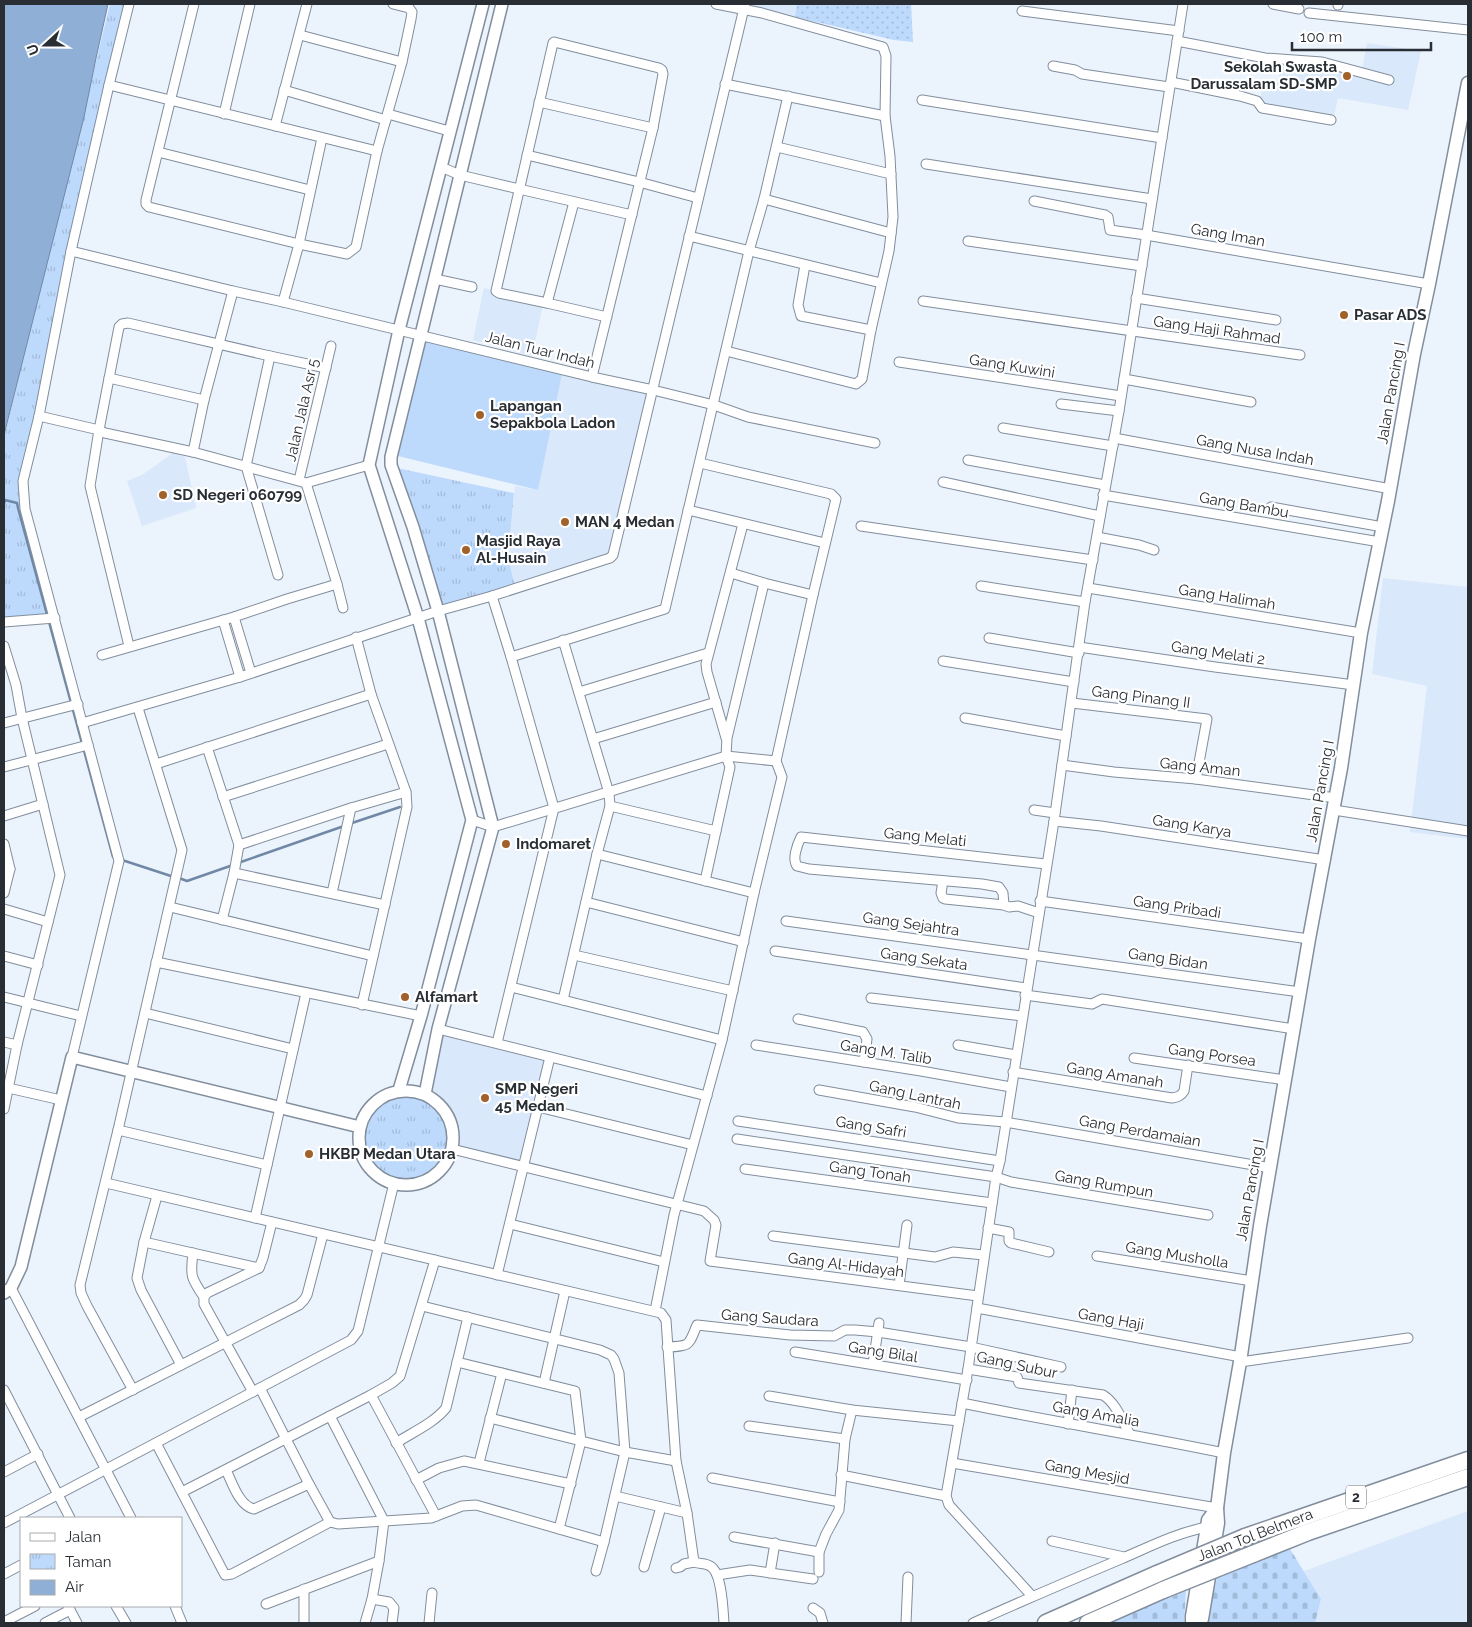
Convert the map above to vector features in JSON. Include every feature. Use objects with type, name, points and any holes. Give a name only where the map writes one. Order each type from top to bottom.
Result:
[{"type":"highway","name":"Jalan Tol Belmera","points":[[1046,1623],[1245,1537],[1468,1460]]},
{"type":"highway","name":"Jalan Tol Belmera","points":[[1088,1623],[1163,1590],[1317,1529],[1468,1477]]},
{"type":"main road","name":"Jalan Pancing I","points":[[1199,1623],[1202,1620],[1218,1523],[1217,1508],[1224,1453],[1241,1360],[1252,1281],[1309,939],[1325,860],[1361,633],[1391,489],[1414,354],[1468,83]]},
{"type":"main road","name":"Jalan Pancing I","points":[[1192,1623],[1208,1520],[1217,1508]]},
{"type":"street","points":[[129,4],[71,251],[39,416],[23,480],[23,496],[50,618],[74,705],[82,724],[85,745],[118,858],[21,1267],[7,1291],[79,1417],[130,1517]]},
{"type":"street","points":[[194,4],[146,204],[149,207],[347,254],[356,247],[377,152],[402,62],[412,12],[409,8],[393,4]]},
{"type":"street","points":[[224,114],[250,4]]},
{"type":"street","points":[[275,126],[307,4]]},
{"type":"street","points":[[400,1090],[422,1016],[472,820],[418,618],[369,465],[399,330],[483,4]]},
{"type":"street","points":[[425,1094],[438,1029],[493,827],[438,611],[391,465],[393,446],[502,4]]},
{"type":"street","points":[[716,4],[744,6],[883,48],[886,56],[885,116],[893,216],[889,251],[862,379],[856,384],[726,350]]},
{"type":"street","points":[[1032,1596],[949,1505],[946,1496],[967,1380],[988,1228],[1072,703],[1085,602],[1119,412],[1183,4]]},
{"type":"street","points":[[1273,4],[1298,9]]},
{"type":"street","points":[[82,724],[240,677],[438,611],[606,561],[613,555],[744,6]]},
{"type":"street","points":[[1022,11],[1179,31]]},
{"type":"street","points":[[1309,12],[1468,30]]},
{"type":"street","points":[[300,35],[402,62]]},
{"type":"street","points":[[1177,41],[1265,58],[1322,62],[1389,80]]},
{"type":"street","points":[[592,377],[607,317],[632,215],[653,128],[663,74],[659,68],[557,42],[553,43],[496,291],[607,317]]},
{"type":"street","points":[[1053,66],[1075,70],[1082,74],[1170,84],[1240,96],[1257,101],[1262,108],[1331,120]]},
{"type":"street","points":[[725,84],[885,116]]},
{"type":"street","points":[[109,85],[377,152]]},
{"type":"street","points":[[284,90],[386,117],[449,131]]},
{"type":"street","points":[[512,657],[665,609],[749,251],[764,199],[788,96]]},
{"type":"street","points":[[922,100],[1162,138]]},
{"type":"street","points":[[539,102],[653,128]]},
{"type":"street","points":[[283,302],[299,244],[322,138]]},
{"type":"street","points":[[777,147],[891,174]]},
{"type":"street","points":[[158,152],[310,190]]},
{"type":"street","points":[[527,155],[698,198]]},
{"type":"street","points":[[926,164],[1152,199]]},
{"type":"street","points":[[441,167],[519,190],[632,215]]},
{"type":"street","points":[[764,199],[891,233]]},
{"type":"street","name":"Gang Iman","points":[[1034,201],[1105,215],[1108,217],[1110,230],[1429,284]]},
{"type":"street","points":[[548,303],[574,202]]},
{"type":"street","points":[[689,236],[881,283]]},
{"type":"street","points":[[968,241],[1142,266]]},
{"type":"street","name":"Jalan Tuar Indah","points":[[71,251],[592,377],[653,390],[714,405],[748,417],[875,443]]},
{"type":"street","points":[[805,265],[798,306],[801,316],[871,330]]},
{"type":"street","points":[[435,280],[472,288]]},
{"type":"street","points":[[193,452],[204,400],[233,291]]},
{"type":"street","points":[[1136,298],[1276,320]]},
{"type":"street","name":"Gang Haji Rahmad","points":[[923,301],[1300,355]]},
{"type":"street","points":[[129,646],[90,486],[119,327],[122,324],[128,323],[326,368]]},
{"type":"street","name":"Jalan Jala Asr 5","points":[[303,482],[331,346]]},
{"type":"street","points":[[270,356],[246,466],[278,575]]},
{"type":"street","name":"Gang Kuwini","points":[[899,362],[1121,396]]},
{"type":"street","points":[[109,378],[204,400]]},
{"type":"street","points":[[1124,379],[1251,402]]},
{"type":"street","points":[[1061,404],[1119,412]]},
{"type":"street","points":[[39,416],[99,430],[106,434],[193,452],[303,482],[369,465]]},
{"type":"street","name":"Gang Nusa Indah","points":[[1003,428],[1113,442],[1391,489]]},
{"type":"street","name":"Gang Bambu","points":[[968,460],[1104,490],[1380,542]]},
{"type":"street","points":[[655,1312],[674,1216],[722,1040],[782,777],[776,761],[812,595],[836,499],[831,494],[700,463]]},
{"type":"street","points":[[303,482],[337,584],[343,608]]},
{"type":"street","points":[[943,482],[1100,516]]},
{"type":"street","points":[[1271,507],[1383,527]]},
{"type":"street","points":[[688,510],[825,543]]},
{"type":"street","points":[[726,738],[706,668],[708,653],[743,524]]},
{"type":"street","points":[[861,526],[1093,560]]},
{"type":"street","points":[[1097,537],[1140,545],[1154,550]]},
{"type":"street","points":[[731,573],[812,595]]},
{"type":"street","points":[[705,881],[730,766],[726,756],[726,738],[764,583]]},
{"type":"street","points":[[102,654],[234,617],[337,584]]},
{"type":"street","points":[[981,586],[1085,602]]},
{"type":"street","name":"Gang Halimah","points":[[1088,588],[1361,633]]},
{"type":"street","points":[[492,596],[512,657],[554,808],[497,1044]]},
{"type":"street","points":[[234,617],[251,673]]},
{"type":"street","points":[[4,622],[50,618]]},
{"type":"street","points":[[223,620],[240,677]]},
{"type":"street","points":[[356,637],[388,744],[406,792],[406,807],[362,1005]]},
{"type":"street","name":"Gang Melati 2","points":[[988,638],[1354,685]]},
{"type":"street","points":[[563,640],[609,793],[610,806],[597,854],[564,1000]]},
{"type":"street","points":[[4,646],[16,685],[22,718],[60,875],[29,1003],[6,1087],[4,1109]]},
{"type":"street","points":[[578,692],[708,653]]},
{"type":"street","points":[[943,661],[1074,682]]},
{"type":"street","points":[[4,682],[16,685]]},
{"type":"street","points":[[156,764],[372,694]]},
{"type":"street","points":[[593,739],[716,702]]},
{"type":"street","name":"Gang Pinang II","points":[[1072,703],[1206,719],[1196,779]]},
{"type":"street","points":[[4,723],[74,705]]},
{"type":"street","points":[[133,1390],[87,1306],[80,1285],[106,1184],[182,850],[138,708]]},
{"type":"street","points":[[965,718],[1066,736]]},
{"type":"street","points":[[223,796],[388,744]]},
{"type":"street","points":[[4,767],[85,745]]},
{"type":"street","points":[[207,747],[239,845],[222,920]]},
{"type":"street","points":[[472,820],[493,827],[726,756],[776,761]]},
{"type":"street","name":"Gang Aman","points":[[1062,765],[1114,772],[1196,779],[1468,831]]},
{"type":"street","points":[[239,845],[406,792]]},
{"type":"street","points":[[4,816],[43,804]]},
{"type":"street","points":[[610,806],[716,831]]},
{"type":"street","points":[[332,893],[351,808]]},
{"type":"street","name":"Gang Karya","points":[[1034,810],[1054,817],[1101,826],[1325,860]]},
{"type":"street","name":"Gang Melati","points":[[943,880],[808,869],[797,866],[795,860],[798,843],[801,838],[1046,864]]},
{"type":"street","points":[[4,844],[7,868],[4,893]]},
{"type":"street","points":[[597,854],[754,893]]},
{"type":"street","points":[[235,867],[385,905]]},
{"type":"street","points":[[1004,906],[1003,893],[998,887],[943,880],[941,893],[945,899],[1009,907],[1018,906],[1039,913]]},
{"type":"street","name":"Gang Pribadi","points":[[1040,901],[1309,939]]},
{"type":"street","points":[[586,902],[744,942]]},
{"type":"street","points":[[170,907],[373,956]]},
{"type":"street","points":[[4,909],[48,922]]},
{"type":"street","name":"Gang Sejahtra","points":[[786,921],[1032,954]]},
{"type":"street","name":"Gang Sekata","points":[[775,951],[1092,1004],[1102,999],[1294,1029]]},
{"type":"street","name":"Gang Bidan","points":[[1032,954],[1300,992]]},
{"type":"street","points":[[4,956],[38,965]]},
{"type":"street","points":[[574,956],[733,991]]},
{"type":"street","points":[[156,962],[422,1016]]},
{"type":"street","points":[[511,987],[722,1040]]},
{"type":"street","points":[[255,1218],[306,993]]},
{"type":"street","points":[[4,997],[81,1016]]},
{"type":"street","points":[[871,998],[1022,1016]]},
{"type":"street","points":[[144,1013],[294,1049]]},
{"type":"street","points":[[798,1019],[863,1032],[867,1039],[864,1062]]},
{"type":"street","points":[[438,1029],[707,1096]]},
{"type":"street","points":[[4,1042],[17,1045]]},
{"type":"street","name":"Gang M. Talib","points":[[756,1045],[1011,1087]]},
{"type":"street","points":[[958,1045],[1016,1055]]},
{"type":"street","points":[[72,1057],[360,1127]]},
{"type":"street","points":[[497,1275],[550,1057]]},
{"type":"street","name":"Gang Porsea","points":[[1134,1058],[1285,1080]]},
{"type":"street","name":"Gang Amanah","points":[[1013,1072],[1172,1098],[1178,1097],[1184,1091],[1188,1065]]},
{"type":"street","points":[[6,1087],[61,1100]]},
{"type":"street","points":[[400,1090],[425,1094],[439,1103],[448,1116],[453,1132],[452,1149],[444,1166],[431,1178],[413,1184],[394,1183],[378,1176],[366,1162],[359,1145],[360,1127],[368,1110],[382,1097],[400,1090]]},
{"type":"street","name":"Gang Lantrah","points":[[819,1090],[915,1107],[958,1118],[1005,1122]]},
{"type":"street","points":[[538,1107],[693,1146]]},
{"type":"street","name":"Gang Safri","points":[[738,1121],[1000,1161]]},
{"type":"street","name":"Gang Perdamaian","points":[[1005,1122],[1271,1168]]},
{"type":"street","points":[[118,1130],[267,1165]]},
{"type":"street","name":"Gang Rumpun","points":[[737,1139],[996,1177],[1011,1182],[1208,1215]]},
{"type":"street","points":[[452,1149],[678,1205]]},
{"type":"street","name":"Gang Tonah","points":[[745,1169],[992,1203]]},
{"type":"street","points":[[4,1523],[343,1346],[351,1340],[358,1331],[394,1183]]},
{"type":"street","points":[[106,1184],[661,1313],[666,1319],[676,1461],[688,1513],[694,1562]]},
{"type":"street","points":[[157,1196],[144,1242],[137,1282],[181,1365]]},
{"type":"street","name":"Gang Al-Hidayah","points":[[678,1205],[704,1211],[714,1220],[716,1230],[710,1261],[978,1296]]},
{"type":"street","points":[[204,1297],[207,1293],[259,1268],[272,1222]]},
{"type":"street","points":[[510,1224],[664,1262]]},
{"type":"street","points":[[899,1286],[907,1225]]},
{"type":"street","points":[[988,1228],[1009,1232],[1011,1243],[1049,1252]]},
{"type":"street","points":[[79,1417],[299,1305],[307,1295],[323,1234]]},
{"type":"street","points":[[773,1236],[935,1257],[953,1252],[984,1255]]},
{"type":"street","points":[[144,1242],[259,1268]]},
{"type":"street","points":[[193,1253],[192,1276],[204,1297],[204,1304],[285,1439],[330,1522]]},
{"type":"street","name":"Gang Musholla","points":[[1097,1256],[1252,1281]]},
{"type":"street","points":[[182,1492],[371,1395],[400,1376],[435,1260]]},
{"type":"street","points":[[544,1383],[565,1290]]},
{"type":"street","points":[[422,1306],[600,1350],[611,1355],[614,1359],[619,1373],[625,1452],[596,1571]]},
{"type":"street","name":"Gang Haji","points":[[977,1308],[1241,1360],[1408,1338]]},
{"type":"street","points":[[396,1443],[433,1420],[446,1408],[468,1317]]},
{"type":"street","name":"Gang Saudara","points":[[668,1347],[686,1346],[690,1343],[697,1325],[790,1335],[834,1336],[846,1330],[879,1328],[1060,1367]]},
{"type":"street","points":[[872,1364],[879,1328]]},
{"type":"street","name":"Gang Bilal","points":[[795,1352],[967,1380]]},
{"type":"street","points":[[457,1362],[575,1391],[581,1441],[559,1529]]},
{"type":"street","name":"Gang Subur","points":[[968,1369],[1017,1377],[1019,1383],[1103,1395],[1109,1399],[1129,1433]]},
{"type":"street","points":[[479,1463],[502,1373]]},
{"type":"street","points":[[4,1390],[70,1517]]},
{"type":"street","points":[[1068,1424],[1072,1390]]},
{"type":"street","points":[[371,1395],[436,1516]]},
{"type":"street","points":[[769,1396],[852,1410],[959,1421]]},
{"type":"street","name":"Gang Amalia","points":[[962,1403],[1068,1424],[1129,1433],[1224,1453]]},
{"type":"street","points":[[718,1575],[750,1570],[816,1575],[819,1552],[826,1534],[836,1517],[840,1502],[841,1475],[852,1410]]},
{"type":"street","points":[[330,1416],[384,1520],[372,1599],[365,1623]]},
{"type":"street","points":[[490,1418],[625,1452],[676,1461]]},
{"type":"street","points":[[749,1426],[846,1439]]},
{"type":"street","points":[[156,1443],[225,1575],[232,1574],[330,1522],[338,1524],[430,1518],[462,1506],[476,1505],[604,1542]]},
{"type":"street","points":[[4,1472],[38,1454]]},
{"type":"street","points":[[416,1480],[449,1464],[464,1461],[571,1484]]},
{"type":"street","name":"Gang Mesjid","points":[[952,1463],[1217,1508]]},
{"type":"street","points":[[226,1470],[243,1502],[254,1509],[309,1484]]},
{"type":"street","points":[[841,1475],[946,1496]]},
{"type":"street","points":[[712,1478],[840,1502]]},
{"type":"street","points":[[615,1496],[688,1513]]},
{"type":"street","points":[[644,1567],[660,1507]]},
{"type":"street","points":[[973,1623],[1124,1557],[1176,1536],[1207,1527]]},
{"type":"street","points":[[734,1537],[819,1552]]},
{"type":"street","points":[[1052,1541],[1124,1557]]},
{"type":"street","points":[[770,1573],[775,1543]]},
{"type":"street","points":[[266,1604],[379,1561]]},
{"type":"street","points":[[676,1568],[694,1562],[710,1566],[718,1575],[724,1623]]},
{"type":"street","points":[[4,1574],[20,1566]]},
{"type":"street","points":[[906,1623],[908,1577]]},
{"type":"street","points":[[304,1589],[304,1623]]},
{"type":"street","points":[[429,1623],[432,1593]]},
{"type":"street","points":[[372,1599],[389,1602],[394,1608],[392,1623]]},
{"type":"street","points":[[4,1622],[33,1607]]},
{"type":"street","points":[[117,1607],[126,1623]]},
{"type":"street","points":[[175,1607],[182,1623]]},
{"type":"street","points":[[45,1623],[69,1608],[77,1623]]},
{"type":"street","points":[[813,1608],[820,1613],[823,1623]]},
{"type":"shaded area","points":[[747,4],[797,4],[795,17],[746,7]]},
{"type":"shaded area","name":"Sekolah Swasta Darussalam SD-SMP","points":[[1367,43],[1421,51],[1408,110],[1338,98],[1333,120],[1260,104],[1262,82],[1278,82],[1284,55],[1362,69]]},
{"type":"shaded area","points":[[484,288],[543,304],[532,356],[473,340]]},
{"type":"shaded area","name":"MAN 4 Medan","points":[[562,374],[650,392],[609,556],[515,586],[508,558],[515,486],[538,490]]},
{"type":"shaded area","name":"SD Negeri 060799","points":[[173,453],[185,457],[196,508],[142,526],[127,481],[142,475]]},
{"type":"shaded area","points":[[1383,578],[1468,587],[1468,839],[1410,832],[1427,686],[1372,674]]},
{"type":"shaded area","name":"SMP Negeri 45 Medan","points":[[439,1030],[547,1059],[523,1167],[452,1149],[425,1094]]},
{"type":"shaded area","points":[[1468,1511],[1468,1623],[1315,1623],[1321,1599],[1304,1571]]},
{"type":"green space","points":[[110,4],[128,4],[19,496],[52,621],[4,626],[4,438]]},
{"type":"green space","points":[[797,4],[911,4],[913,42],[894,40],[795,17]]},
{"type":"green space","name":"Lapangan Sepakbola Ladon","points":[[424,340],[562,374],[538,490],[398,456]]},
{"type":"green space","points":[[397,468],[514,493],[508,558],[515,586],[439,607]]},
{"type":"green space","points":[[406,1090],[424,1094],[439,1104],[449,1119],[453,1137],[449,1155],[439,1170],[424,1180],[406,1184],[388,1180],[373,1170],[363,1155],[359,1137],[363,1119],[373,1104],[388,1094]]},
{"type":"green space","points":[[1285,1541],[1321,1599],[1315,1623],[1206,1623],[1217,1578]]},
{"type":"green space","points":[[1186,1591],[1184,1623],[1107,1623]]},
{"type":"water","points":[[4,4],[108,4],[84,117],[4,435]]},
{"type":"waterway","points":[[4,503],[5,500],[17,503],[113,857],[116,858]]},
{"type":"waterway","points":[[349,824],[400,807]]},
{"type":"waterway","points":[[238,863],[344,826]]},
{"type":"waterway","points":[[122,860],[174,877]]},
{"type":"waterway","points":[[179,878],[187,881],[233,865]]},
{"type":"place","name":"Sekolah Swasta Darussalam SD-SMP","points":[[1347,76]]},
{"type":"place","name":"Pasar ADS","points":[[1344,315]]},
{"type":"place","name":"Lapangan Sepakbola Ladon","points":[[480,415]]},
{"type":"place","name":"SD Negeri 060799","points":[[163,495]]},
{"type":"place","name":"MAN 4 Medan","points":[[565,522]]},
{"type":"place","name":"Masjid Raya Al-Husain","points":[[466,550]]},
{"type":"place","name":"Indomaret","points":[[506,844]]},
{"type":"place","name":"Alfamart","points":[[405,997]]},
{"type":"place","name":"SMP Negeri 45 Medan","points":[[485,1098]]},
{"type":"place","name":"HKBP Medan Utara","points":[[309,1154]]}]
